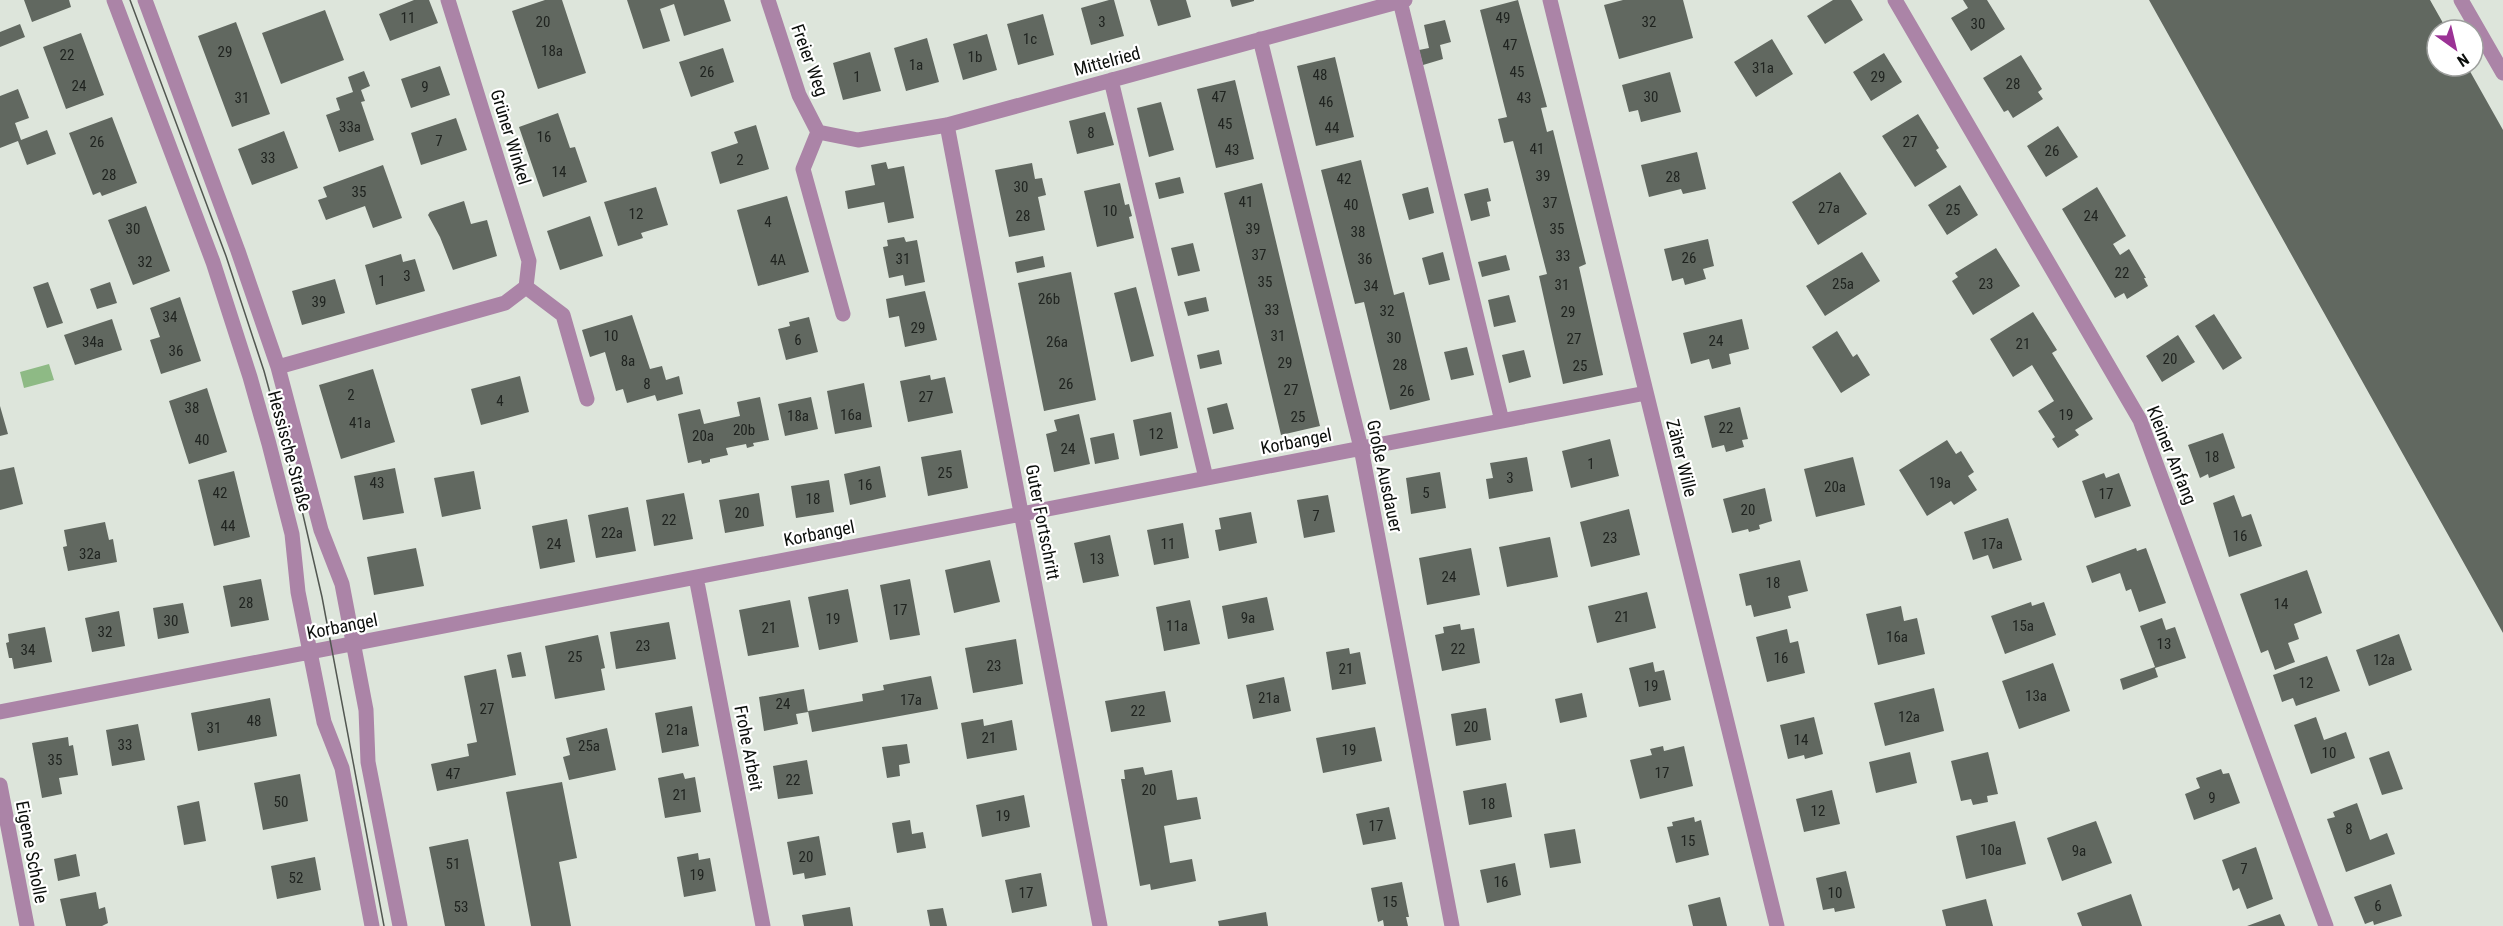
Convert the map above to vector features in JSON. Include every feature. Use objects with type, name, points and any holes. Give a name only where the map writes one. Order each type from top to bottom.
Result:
[{"type":"street","name":"Hessische Straße","points":[[114,0],[213,262],[250,377],[292,534],[298,592],[324,722],[342,768],[372,926]]},
{"type":"street","name":"Hessische Straße","points":[[146,0],[238,251],[278,368],[321,530],[342,584],[366,710],[368,762],[400,926]]},
{"type":"street","name":"Grüner Winkel","points":[[448,0],[529,261],[526,287]]},
{"type":"street","name":"Freier Weg","points":[[768,0],[799,95],[818,132]]},
{"type":"street","name":"Zäher Wille","points":[[1550,0],[1777,926]]},
{"type":"street","name":"Kleiner Anfang","points":[[1895,0],[2140,420],[2326,926]]},
{"type":"street","points":[[2461,0],[2503,74]]},
{"type":"street","points":[[1403,1],[1502,421]]},
{"type":"street","name":"Mittelried","points":[[818,132],[858,140],[946,125],[1403,1]]},
{"type":"street","name":"Große Ausdauer","points":[[1260,39],[1361,448],[1452,926]]},
{"type":"street","points":[[1111,80],[1206,478]]},
{"type":"street","name":"Guter Fortschritt","points":[[946,125],[1100,926]]},
{"type":"street","points":[[818,132],[803,170],[843,314]]},
{"type":"street","points":[[278,368],[505,303],[526,287],[563,315],[587,399]]},
{"type":"street","name":"Korbangel","points":[[0,712],[1646,393]]},
{"type":"street","name":"Frohe Arbeit","points":[[696,577],[763,926]]},
{"type":"street","name":"Eigene Scholle","points":[[0,785],[27,926]]},
{"type":"shaded area","points":[[49,364],[54,380],[24,388],[20,372]]},
{"type":"building","points":[[24,0],[69,0],[71,7],[32,22]]},
{"type":"building","points":[[414,0],[429,0],[438,23],[390,41],[379,14]]},
{"type":"building","points":[[545,0],[562,0],[586,73],[538,89],[512,11]]},
{"type":"building","points":[[627,0],[724,0],[731,21],[684,36],[674,4],[660,9],[670,41],[643,49]]},
{"type":"building","points":[[1114,0],[1124,36],[1091,45],[1081,8]]},
{"type":"building","points":[[1150,0],[1186,0],[1191,17],[1158,26]]},
{"type":"building","points":[[1230,0],[1254,0],[1254,1],[1232,7]]},
{"type":"building","points":[[1518,0],[1547,107],[1541,108],[1547,132],[1553,130],[1586,264],[1579,267],[1603,375],[1563,384],[1539,276],[1547,274],[1513,141],[1504,143],[1498,119],[1507,117],[1480,10]]},
{"type":"building","points":[[1623,0],[1683,0],[1693,38],[1619,59],[1604,5]]},
{"type":"building","points":[[1833,0],[1851,0],[1863,20],[1825,44],[1807,16]]},
{"type":"building","points":[[1963,0],[1987,0],[2005,29],[1971,51],[1951,18],[1968,8]]},
{"type":"building","points":[[2149,0],[2430,0],[2440,18],[2425,18],[2425,78],[2474,78],[2503,130],[2503,633]]},
{"type":"building","points":[[325,10],[344,60],[281,84],[262,33]]},
{"type":"building","points":[[1043,14],[1054,55],[1018,65],[1007,24]]},
{"type":"building","points":[[1445,20],[1451,42],[1440,45],[1443,59],[1423,65],[1419,50],[1429,48],[1424,25]]},
{"type":"building","points":[[236,22],[270,114],[232,127],[198,36]]},
{"type":"building","points":[[20,24],[25,37],[0,47],[0,32]]},
{"type":"building","points":[[81,33],[104,95],[66,109],[43,47]]},
{"type":"building","points":[[987,34],[997,70],[963,80],[953,44]]},
{"type":"building","points":[[927,38],[939,82],[906,91],[894,48]]},
{"type":"building","points":[[1772,39],[1793,74],[1756,97],[1734,62]]},
{"type":"building","points":[[723,48],[734,82],[691,97],[679,62]]},
{"type":"building","points":[[870,52],[881,91],[843,100],[833,63]]},
{"type":"building","points":[[1884,53],[1902,82],[1871,101],[1853,72]]},
{"type":"building","points":[[2021,55],[2042,89],[2038,92],[2043,99],[2013,118],[2008,110],[2004,112],[1983,78]]},
{"type":"building","points":[[1335,57],[1354,137],[1316,146],[1297,66]]},
{"type":"building","points":[[440,66],[450,95],[411,108],[401,79]]},
{"type":"building","points":[[364,71],[370,86],[361,90],[365,101],[361,102],[374,140],[339,152],[326,115],[340,110],[336,98],[353,92],[348,77]]},
{"type":"building","points":[[1670,72],[1681,112],[1641,122],[1638,110],[1629,112],[1622,85]]},
{"type":"building","points":[[1235,80],[1254,159],[1216,168],[1197,89]]},
{"type":"building","points":[[18,89],[29,118],[15,123],[21,140],[47,130],[56,154],[27,165],[18,141],[0,148],[0,96]]},
{"type":"building","points":[[1161,102],[1174,150],[1149,157],[1137,108]]},
{"type":"building","points":[[1105,112],[1114,145],[1077,154],[1069,121]]},
{"type":"building","points":[[558,113],[570,148],[575,147],[587,182],[543,197],[519,127]]},
{"type":"building","points":[[1918,114],[1939,148],[1936,150],[1947,167],[1915,187],[1882,136]]},
{"type":"building","points":[[112,117],[137,183],[102,196],[100,192],[93,195],[69,133]]},
{"type":"building","points":[[456,118],[467,150],[421,165],[411,133]]},
{"type":"building","points":[[756,125],[769,169],[720,184],[711,152],[738,143],[734,132]]},
{"type":"building","points":[[2058,126],[2078,157],[2046,177],[2027,146]]},
{"type":"building","points":[[284,131],[298,168],[252,185],[238,149]]},
{"type":"building","points":[[1697,152],[1706,189],[1683,194],[1681,189],[1649,197],[1641,165]]},
{"type":"building","points":[[1361,160],[1394,295],[1404,292],[1430,400],[1390,410],[1364,302],[1355,304],[1321,170]]},
{"type":"building","points":[[886,162],[888,169],[904,166],[914,218],[888,223],[884,202],[848,209],[845,191],[875,185],[871,165]]},
{"type":"building","points":[[1032,163],[1035,179],[1042,178],[1046,195],[1038,197],[1045,230],[1009,237],[995,170]]},
{"type":"building","points":[[383,165],[402,218],[373,228],[365,206],[326,220],[318,200],[327,197],[323,187]]},
{"type":"building","points":[[1840,172],[1867,214],[1818,245],[1792,202]]},
{"type":"building","points":[[1180,177],[1184,193],[1159,199],[1155,183]]},
{"type":"building","points":[[1120,183],[1125,205],[1129,204],[1132,216],[1129,217],[1134,238],[1097,247],[1084,191]]},
{"type":"building","points":[[1262,183],[1320,426],[1281,435],[1224,193]]},
{"type":"building","points":[[1960,185],[1978,215],[1947,235],[1928,205]]},
{"type":"building","points":[[656,187],[668,225],[641,233],[643,238],[618,246],[604,202]]},
{"type":"building","points":[[1428,187],[1434,213],[1409,220],[1402,194]]},
{"type":"building","points":[[2097,187],[2126,236],[2113,244],[2120,255],[2129,249],[2146,278],[2144,278],[2148,286],[2127,299],[2124,293],[2115,298],[2062,209]]},
{"type":"building","points":[[1488,188],[1491,201],[1487,202],[1490,216],[1471,221],[1464,194]]},
{"type":"building","points":[[787,196],[809,272],[758,286],[737,210]]},
{"type":"building","points":[[464,201],[471,224],[487,220],[497,256],[453,270],[440,237],[428,215],[430,212]]},
{"type":"building","points":[[146,206],[170,271],[133,285],[108,220]]},
{"type":"building","points":[[590,216],[603,256],[560,270],[547,231]]},
{"type":"building","points":[[904,237],[906,242],[917,240],[925,282],[905,286],[903,275],[889,278],[883,247],[888,246],[887,240]]},
{"type":"building","points":[[1708,239],[1714,266],[1703,269],[1706,279],[1685,285],[1683,278],[1672,281],[1664,249]]},
{"type":"building","points":[[1193,243],[1200,271],[1178,276],[1171,248]]},
{"type":"building","points":[[1996,248],[2020,286],[1973,315],[1952,281],[1958,277],[1955,273]]},
{"type":"building","points":[[1443,252],[1450,280],[1429,285],[1422,258]]},
{"type":"building","points":[[1862,252],[1880,281],[1825,316],[1806,286]]},
{"type":"building","points":[[401,254],[403,262],[415,259],[425,291],[376,305],[365,265]]},
{"type":"building","points":[[1506,255],[1510,270],[1482,277],[1478,262]]},
{"type":"building","points":[[1043,256],[1045,267],[1017,273],[1015,262]]},
{"type":"building","points":[[1071,272],[1096,400],[1044,411],[1018,283]]},
{"type":"building","points":[[335,279],[345,313],[302,325],[292,291]]},
{"type":"building","points":[[48,282],[63,323],[47,328],[33,287]]},
{"type":"building","points":[[110,282],[117,303],[97,309],[90,289]]},
{"type":"building","points":[[1136,287],[1154,356],[1131,362],[1114,293]]},
{"type":"building","points":[[925,291],[937,340],[905,347],[899,316],[889,318],[886,299]]},
{"type":"building","points":[[1509,295],[1516,322],[1494,327],[1488,300]]},
{"type":"building","points":[[180,297],[201,361],[161,374],[150,340],[160,337],[150,308]]},
{"type":"building","points":[[1206,297],[1209,311],[1188,316],[1184,302]]},
{"type":"building","points":[[2033,312],[2057,350],[2052,353],[2093,419],[2075,430],[2079,435],[2058,448],[2052,439],[2055,437],[2038,411],[2054,401],[2032,365],[2013,377],[1990,339]]},
{"type":"building","points":[[2214,314],[2242,358],[2223,370],[2195,326]]},
{"type":"building","points":[[632,315],[650,369],[662,366],[666,380],[679,376],[683,394],[657,401],[655,395],[627,403],[623,389],[616,391],[605,352],[590,357],[582,330]]},
{"type":"building","points":[[809,317],[818,352],[786,360],[778,329],[790,326],[789,322]]},
{"type":"building","points":[[112,319],[122,350],[75,365],[64,335]]},
{"type":"building","points":[[1742,319],[1749,349],[1729,354],[1731,364],[1712,369],[1709,359],[1691,364],[1683,333]]},
{"type":"building","points":[[1837,331],[1853,357],[1857,354],[1870,375],[1841,393],[1812,347]]},
{"type":"building","points":[[2178,335],[2195,362],[2162,382],[2146,356]]},
{"type":"building","points":[[1467,347],[1474,375],[1451,380],[1444,352]]},
{"type":"building","points":[[1219,350],[1222,364],[1200,369],[1197,355]]},
{"type":"building","points":[[1524,350],[1531,377],[1509,383],[1502,355]]},
{"type":"building","points":[[373,369],[395,442],[341,459],[319,385]]},
{"type":"building","points":[[930,375],[931,380],[945,377],[953,413],[908,422],[900,381]]},
{"type":"building","points":[[520,376],[529,412],[481,425],[471,389]]},
{"type":"building","points":[[864,383],[872,427],[835,434],[827,391]]},
{"type":"building","points":[[207,388],[227,452],[189,464],[169,401]]},
{"type":"building","points":[[760,397],[769,440],[753,443],[754,446],[747,448],[746,444],[726,448],[728,455],[710,459],[710,462],[702,464],[701,460],[688,463],[678,414],[700,409],[704,424],[740,416],[737,402]]},
{"type":"building","points":[[811,397],[818,429],[785,436],[778,404]]},
{"type":"building","points":[[1227,403],[1234,429],[1213,434],[1207,408]]},
{"type":"building","points":[[0,406],[8,434],[0,436]]},
{"type":"building","points":[[1740,407],[1748,439],[1742,440],[1744,447],[1726,452],[1724,445],[1712,448],[1704,416]]},
{"type":"building","points":[[1171,412],[1178,448],[1140,456],[1133,420]]},
{"type":"building","points":[[1079,414],[1090,464],[1054,472],[1046,434],[1057,431],[1054,420]]},
{"type":"building","points":[[1114,433],[1119,459],[1095,464],[1090,438]]},
{"type":"building","points":[[2223,433],[2235,468],[2209,478],[2208,474],[2200,478],[2188,445]]},
{"type":"building","points":[[1610,439],[1619,476],[1571,488],[1562,451]]},
{"type":"building","points":[[1947,440],[1956,454],[1961,451],[1974,472],[1968,476],[1977,490],[1954,505],[1951,501],[1927,516],[1899,470]]},
{"type":"building","points":[[961,450],[968,488],[928,496],[921,457]]},
{"type":"building","points":[[1527,457],[1533,491],[1489,499],[1486,479],[1493,478],[1490,463]]},
{"type":"building","points":[[1853,457],[1865,505],[1816,517],[1804,469]]},
{"type":"building","points":[[880,466],[886,497],[850,505],[844,474]]},
{"type":"building","points":[[14,467],[23,504],[0,510],[0,470]]},
{"type":"building","points":[[395,468],[404,513],[363,520],[354,476]]},
{"type":"building","points":[[234,471],[250,537],[214,546],[198,480]]},
{"type":"building","points":[[474,471],[481,509],[442,517],[434,478]]},
{"type":"building","points":[[1440,472],[1446,508],[1411,514],[1406,478]]},
{"type":"building","points":[[2104,473],[2106,478],[2119,473],[2131,506],[2095,518],[2082,481]]},
{"type":"building","points":[[829,480],[834,512],[796,518],[791,486]]},
{"type":"building","points":[[1765,488],[1772,521],[1759,525],[1760,529],[1732,533],[1723,499]]},
{"type":"building","points":[[684,493],[693,539],[654,546],[646,500]]},
{"type":"building","points":[[759,493],[764,526],[725,533],[719,500]]},
{"type":"building","points":[[1328,495],[1335,532],[1304,538],[1297,500]]},
{"type":"building","points":[[2234,495],[2242,517],[2251,514],[2262,546],[2229,557],[2213,503]]},
{"type":"building","points":[[628,507],[636,551],[596,558],[588,515]]},
{"type":"building","points":[[1629,509],[1640,555],[1591,567],[1580,522]]},
{"type":"building","points":[[1251,512],[1257,543],[1219,551],[1215,530],[1221,529],[1219,518]]},
{"type":"building","points":[[2008,518],[2022,560],[1993,569],[1988,555],[1973,560],[1964,532]]},
{"type":"building","points":[[567,519],[575,562],[540,569],[532,526]]},
{"type":"building","points":[[105,522],[109,540],[113,539],[117,562],[68,571],[63,547],[67,546],[64,530]]},
{"type":"building","points":[[1183,523],[1189,558],[1154,565],[1147,530]]},
{"type":"building","points":[[1110,535],[1119,576],[1083,583],[1074,543]]},
{"type":"building","points":[[1550,537],[1558,577],[1507,587],[1499,547]]},
{"type":"building","points":[[416,548],[424,586],[374,595],[367,557]]},
{"type":"building","points":[[1471,548],[1480,595],[1427,605],[1419,558]]},
{"type":"building","points":[[2136,548],[2137,551],[2146,548],[2166,603],[2139,612],[2131,589],[2126,591],[2120,573],[2092,583],[2086,566]]},
{"type":"building","points":[[990,560],[1000,602],[954,613],[945,570]]},
{"type":"building","points":[[1800,560],[1808,591],[1788,596],[1791,608],[1754,617],[1751,605],[1746,606],[1739,574]]},
{"type":"building","points":[[2307,570],[2322,613],[2294,624],[2299,639],[2288,643],[2295,662],[2275,670],[2268,650],[2261,653],[2240,594]]},
{"type":"building","points":[[261,579],[269,620],[231,627],[223,586]]},
{"type":"building","points":[[910,579],[920,635],[890,640],[880,585]]},
{"type":"building","points":[[848,589],[858,642],[819,650],[808,597]]},
{"type":"building","points":[[1647,592],[1656,628],[1597,643],[1588,606]]},
{"type":"building","points":[[1267,597],[1274,630],[1228,639],[1222,606]]},
{"type":"building","points":[[790,600],[799,647],[748,656],[739,610]]},
{"type":"building","points":[[1190,600],[1200,644],[1164,651],[1156,607]]},
{"type":"building","points":[[2031,602],[2032,606],[2044,602],[2056,635],[2005,654],[1991,616]]},
{"type":"building","points":[[183,603],[189,633],[158,639],[153,608]]},
{"type":"building","points":[[1901,606],[1904,621],[1917,618],[1925,654],[1878,665],[1866,614]]},
{"type":"building","points":[[119,611],[125,646],[92,652],[85,618]]},
{"type":"building","points":[[2162,618],[2166,630],[2175,627],[2186,658],[2155,668],[2158,677],[2123,690],[2120,679],[2155,667],[2140,626]]},
{"type":"building","points":[[669,622],[676,659],[616,669],[610,632]]},
{"type":"building","points":[[1460,624],[1461,630],[1474,628],[1480,663],[1442,671],[1435,635],[1444,633],[1443,627]]},
{"type":"building","points":[[45,627],[52,662],[14,669],[6,643],[9,642],[8,634]]},
{"type":"building","points":[[1787,629],[1790,643],[1798,641],[1805,673],[1767,682],[1756,637]]},
{"type":"building","points":[[2399,634],[2412,670],[2369,686],[2356,650]]},
{"type":"building","points":[[598,635],[605,668],[601,669],[605,690],[555,699],[545,646]]},
{"type":"building","points":[[1016,639],[1023,684],[973,693],[965,648]]},
{"type":"building","points":[[1349,648],[1350,654],[1360,652],[1366,684],[1332,690],[1326,652]]},
{"type":"building","points":[[521,652],[526,676],[512,678],[507,655]]},
{"type":"building","points":[[2327,656],[2340,691],[2296,706],[2293,698],[2282,702],[2273,675]]},
{"type":"building","points":[[1653,662],[1655,672],[1664,670],[1671,700],[1639,707],[1629,668]]},
{"type":"building","points":[[2053,663],[2070,711],[2019,729],[2002,681]]},
{"type":"building","points":[[496,669],[516,775],[437,791],[431,764],[469,756],[467,744],[477,742],[464,676]]},
{"type":"building","points":[[931,676],[938,709],[812,732],[808,711],[863,701],[862,694],[884,690],[883,685]]},
{"type":"building","points":[[1284,677],[1291,711],[1253,719],[1246,685]]},
{"type":"building","points":[[1934,688],[1944,731],[1885,746],[1874,703]]},
{"type":"building","points":[[804,689],[808,712],[796,714],[798,724],[764,731],[759,697]]},
{"type":"building","points":[[1165,691],[1171,722],[1111,732],[1105,701]]},
{"type":"building","points":[[1582,693],[1587,717],[1560,723],[1555,699]]},
{"type":"building","points":[[270,698],[277,736],[198,751],[191,713]]},
{"type":"building","points":[[692,706],[699,746],[662,753],[655,713]]},
{"type":"building","points":[[1486,708],[1491,740],[1456,746],[1451,714]]},
{"type":"building","points":[[1814,717],[1823,754],[1805,759],[1804,755],[1788,759],[1780,725]]},
{"type":"building","points":[[2316,717],[2324,740],[2346,732],[2355,758],[2311,774],[2294,725]]},
{"type":"building","points":[[983,719],[984,726],[1012,720],[1017,750],[967,759],[961,723]]},
{"type":"building","points":[[138,724],[145,760],[112,766],[106,730]]},
{"type":"building","points":[[1375,727],[1382,761],[1323,773],[1316,738]]},
{"type":"building","points":[[607,728],[616,770],[569,780],[563,757],[570,755],[566,738]]},
{"type":"building","points":[[68,737],[69,746],[73,745],[78,775],[59,778],[62,794],[42,798],[32,743]]},
{"type":"building","points":[[907,744],[910,763],[899,765],[900,776],[887,778],[882,747]]},
{"type":"building","points":[[1663,746],[1664,751],[1684,746],[1693,786],[1640,799],[1630,760],[1652,755],[1650,749]]},
{"type":"building","points":[[2389,751],[2403,789],[2382,795],[2369,758]]},
{"type":"building","points":[[1910,752],[1917,783],[1876,793],[1869,762]]},
{"type":"building","points":[[1988,752],[1998,794],[1987,796],[1988,802],[1973,805],[1971,799],[1961,801],[1951,761]]},
{"type":"building","points":[[807,760],[813,794],[778,799],[773,766]]},
{"type":"building","points":[[1143,767],[1145,775],[1172,770],[1177,800],[1197,797],[1201,819],[1164,826],[1170,863],[1192,859],[1196,881],[1151,890],[1150,884],[1140,886],[1121,779],[1125,779],[1124,770]]},
{"type":"building","points":[[2221,769],[2223,774],[2229,773],[2240,803],[2194,820],[2185,794],[2200,788],[2196,778]]},
{"type":"building","points":[[683,773],[685,779],[695,777],[701,812],[665,818],[658,778]]},
{"type":"building","points":[[300,774],[308,821],[263,830],[254,783]]},
{"type":"building","points":[[562,782],[577,858],[559,862],[571,926],[531,926],[506,792]]},
{"type":"building","points":[[1506,783],[1512,817],[1469,825],[1463,791]]},
{"type":"building","points":[[1832,790],[1840,824],[1804,832],[1796,799]]},
{"type":"building","points":[[1024,795],[1030,827],[982,837],[976,805]]},
{"type":"building","points":[[199,801],[206,841],[184,845],[177,806]]},
{"type":"building","points":[[2357,803],[2370,840],[2387,833],[2395,854],[2346,872],[2327,819],[2335,817],[2333,812]]},
{"type":"building","points":[[1389,807],[1396,839],[1363,845],[1356,814]]},
{"type":"building","points":[[1694,817],[1695,822],[1701,820],[1709,855],[1676,863],[1667,827],[1673,826],[1672,822]]},
{"type":"building","points":[[910,820],[912,834],[923,832],[926,848],[897,853],[892,823]]},
{"type":"building","points":[[2015,821],[2026,864],[1966,879],[1956,836]]},
{"type":"building","points":[[2096,821],[2112,863],[2062,881],[2047,838]]},
{"type":"building","points":[[1575,829],[1581,863],[1550,868],[1544,834]]},
{"type":"building","points":[[819,836],[826,875],[805,879],[804,873],[793,875],[787,842]]},
{"type":"building","points":[[468,839],[485,926],[445,926],[429,847]]},
{"type":"building","points":[[2256,847],[2273,899],[2247,909],[2239,888],[2233,891],[2222,860]]},
{"type":"building","points":[[698,853],[699,860],[710,858],[716,891],[684,897],[677,857]]},
{"type":"building","points":[[76,854],[80,876],[58,881],[54,859]]},
{"type":"building","points":[[315,857],[321,890],[277,899],[271,866]]},
{"type":"building","points":[[1515,863],[1521,895],[1487,903],[1480,870]]},
{"type":"building","points":[[1846,871],[1855,908],[1835,912],[1834,908],[1823,910],[1816,878]]},
{"type":"building","points":[[1041,873],[1047,906],[1012,913],[1005,880]]},
{"type":"building","points":[[1402,882],[1409,917],[1406,917],[1408,926],[1384,926],[1383,920],[1378,922],[1371,888]]},
{"type":"building","points":[[2391,884],[2402,916],[2374,925],[2373,921],[2365,924],[2354,897]]},
{"type":"building","points":[[96,892],[99,909],[105,907],[108,923],[102,926],[66,926],[60,899]]},
{"type":"building","points":[[2131,894],[2142,926],[2082,926],[2077,913]]},
{"type":"building","points":[[1720,897],[1727,926],[1693,926],[1688,905]]},
{"type":"building","points":[[1986,899],[1993,926],[1946,926],[1942,910]]},
{"type":"building","points":[[850,907],[853,926],[804,926],[802,915]]},
{"type":"building","points":[[943,908],[947,926],[930,926],[927,910]]},
{"type":"building","points":[[1266,912],[1268,926],[1219,926],[1218,921]]},
{"type":"building","points":[[2280,914],[2285,926],[2247,926]]},
{"type":"tram line","points":[[130,0],[226,256],[264,371],[301,506],[322,597],[384,926]]}]
